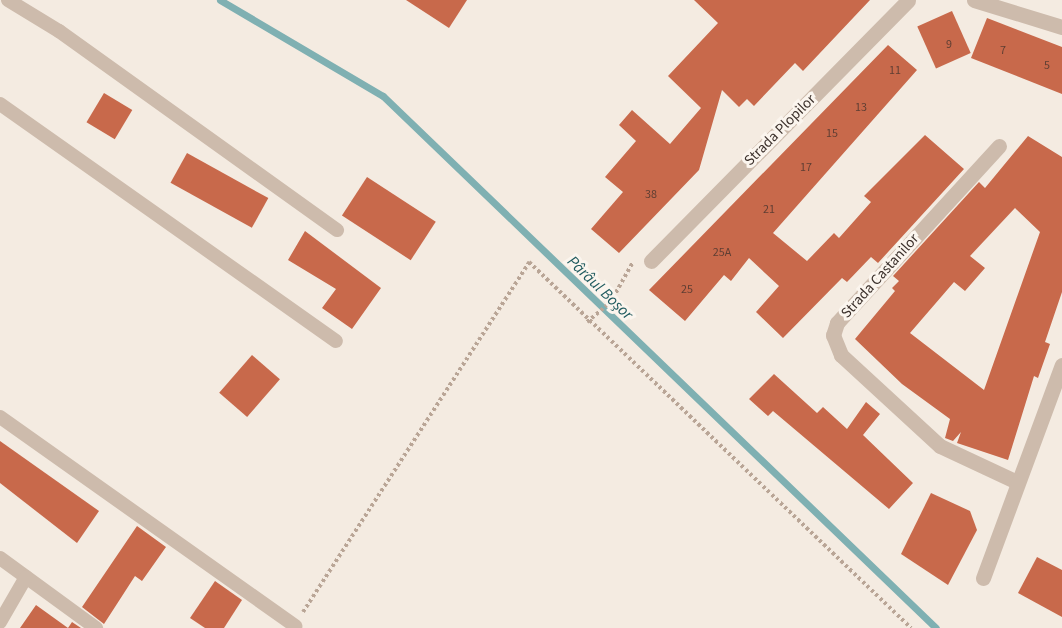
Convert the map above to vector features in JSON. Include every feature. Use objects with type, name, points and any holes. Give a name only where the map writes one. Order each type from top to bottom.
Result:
[{"type":"street","name":"Strada Plopilor","points":[[651,261],[908,0]]},
{"type":"street","points":[[974,0],[1062,27]]},
{"type":"street","name":"Strada Castanilor","points":[[999,146],[837,323],[832,335],[841,355],[933,440],[961,460],[1017,482]]},
{"type":"street","points":[[983,578],[1062,365]]},
{"type":"lane","points":[[8,0],[59,31],[337,230]]},
{"type":"lane","points":[[0,104],[336,340]]},
{"type":"lane","points":[[0,417],[295,626]]},
{"type":"lane","points":[[0,558],[96,628]]},
{"type":"lane","points":[[0,622],[26,577]]},
{"type":"path","points":[[587,322],[600,316],[610,303],[623,273],[639,256],[651,261]]},
{"type":"path","points":[[295,626],[529,262],[587,322],[911,628]]},
{"type":"building","points":[[406,0],[467,0],[449,28]]},
{"type":"building","points":[[694,0],[870,0],[803,71],[795,63],[754,106],[747,99],[739,107],[722,90],[699,170],[619,253],[591,229],[623,192],[605,177],[636,141],[619,125],[632,110],[670,144],[701,108],[668,76],[718,23]]},
{"type":"building","points":[[952,11],[971,53],[936,68],[917,26]]},
{"type":"building","points":[[987,18],[1062,47],[1062,94],[971,58]]},
{"type":"building","points":[[888,45],[917,70],[773,233],[807,261],[834,233],[839,238],[871,202],[864,196],[925,135],[964,169],[878,263],[871,257],[847,282],[842,278],[783,338],[756,312],[779,286],[749,258],[731,281],[724,275],[685,321],[649,290]]},
{"type":"building","points":[[104,93],[132,110],[115,139],[86,122]]},
{"type":"building","points":[[1028,136],[1062,157],[1062,292],[1045,342],[1050,344],[1038,378],[1034,376],[1008,460],[957,443],[961,432],[953,441],[945,438],[950,419],[902,384],[855,339],[895,291],[892,288],[899,281],[893,276],[979,182],[985,188]],"holes":[[[1015,208],[1040,232],[984,390],[910,333],[954,282],[965,291],[985,268],[970,256]]]},
{"type":"building","points":[[187,153],[268,198],[252,228],[171,183]]},
{"type":"building","points":[[367,177],[436,222],[411,260],[342,216]]},
{"type":"building","points":[[305,231],[381,288],[352,329],[322,308],[336,289],[288,260]]},
{"type":"building","points":[[252,355],[280,379],[247,417],[219,393]]},
{"type":"building","points":[[774,374],[817,413],[823,407],[847,429],[866,402],[880,414],[863,435],[913,483],[889,509],[773,411],[768,416],[749,399]]},
{"type":"building","points":[[0,441],[99,511],[77,543],[0,483]]},
{"type":"building","points":[[931,493],[970,511],[977,530],[948,585],[901,554]]},
{"type":"building","points":[[137,526],[166,547],[142,581],[135,576],[104,624],[82,607]]},
{"type":"building","points":[[1037,557],[1062,570],[1062,617],[1018,593]]},
{"type":"building","points":[[215,581],[242,600],[224,628],[205,628],[190,618]]},
{"type":"building","points":[[36,605],[68,628],[20,628]]},
{"type":"building","points":[[72,622],[81,628],[68,628]]},
{"type":"waterway","name":"Pârâul Boșor","points":[[220,0],[383,96],[936,628]]}]
